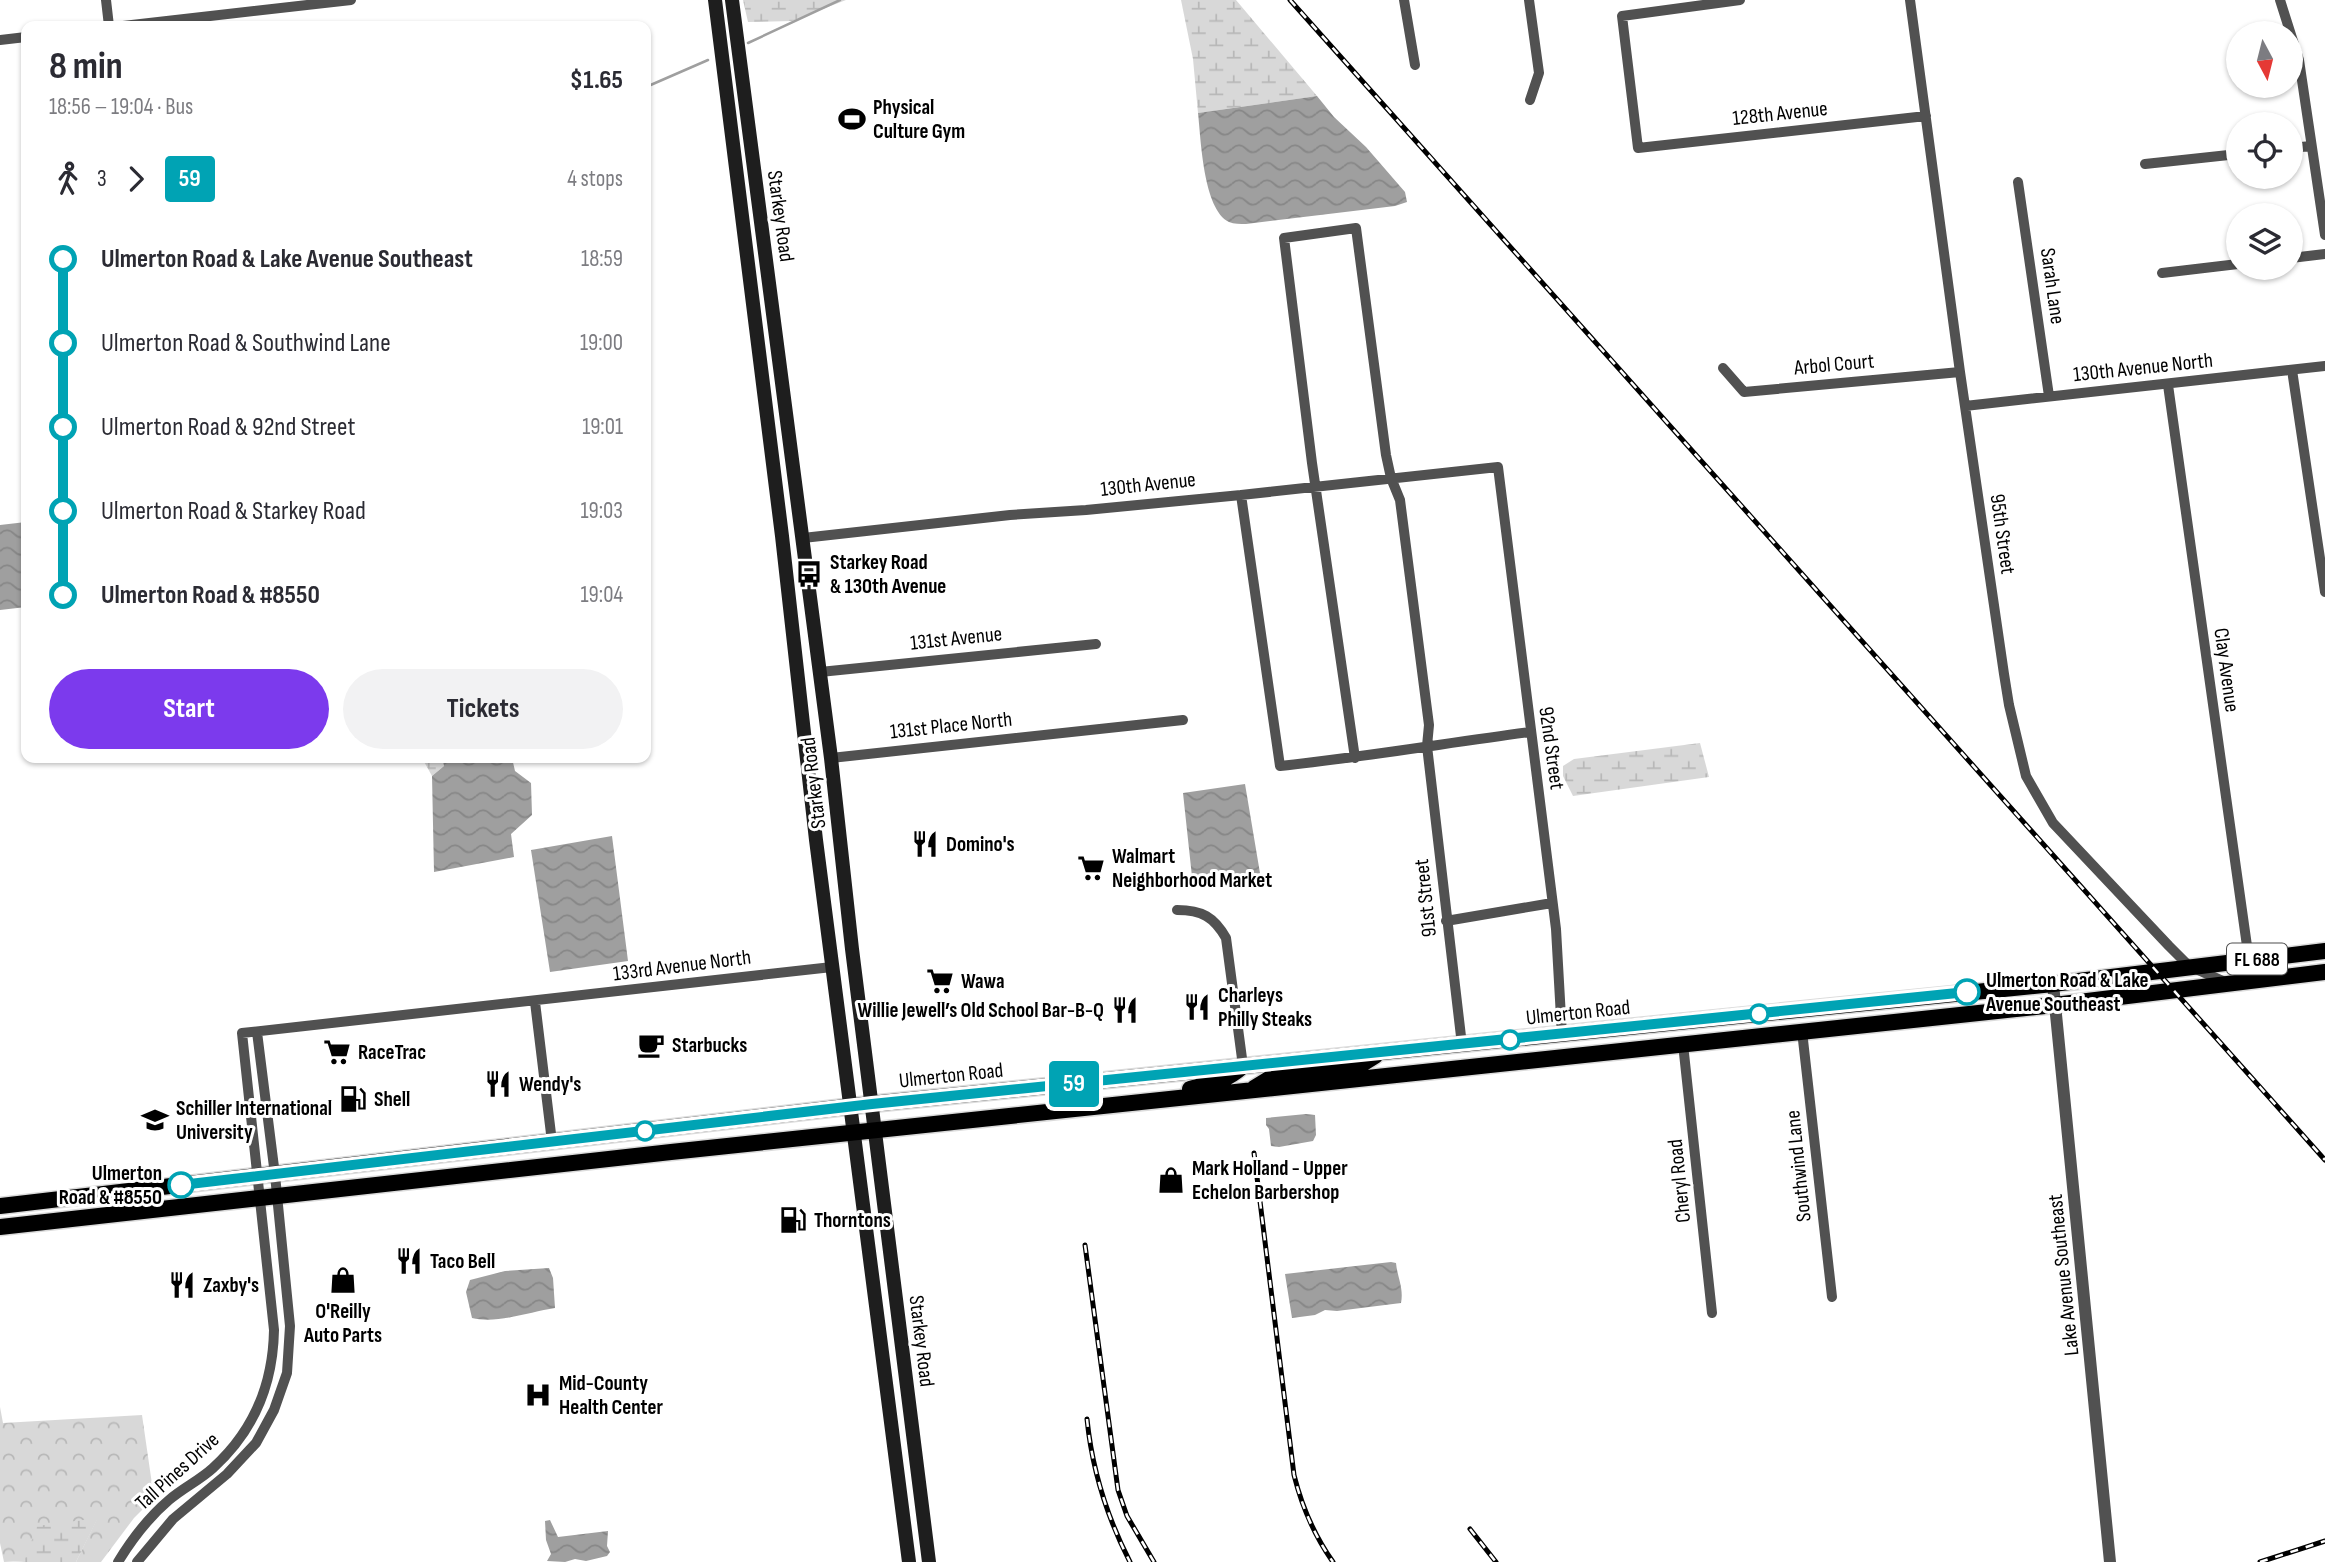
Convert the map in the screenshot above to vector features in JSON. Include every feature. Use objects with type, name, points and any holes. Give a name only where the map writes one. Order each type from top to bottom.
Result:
[{"type":"main road","name":"Starkey Road","points":[[715,0],[785,561],[832,967],[909,1562]]},
{"type":"main road","name":"Starkey Road","points":[[732,0],[831,758],[929,1562]]},
{"type":"main road","points":[[772,459],[779,466],[785,517],[803,538],[785,561]]},
{"type":"main road","points":[[814,815],[841,843]]},
{"type":"main road","name":"Ulmerton Road","points":[[0,1206],[872,1104],[2053,984],[2325,951]]},
{"type":"main road","name":"Ulmerton Road","points":[[0,1227],[2054,1005],[2325,972]]},
{"type":"main road","points":[[1684,1044],[1697,1033],[1706,1031],[1837,1016],[1844,1012],[1846,1005]]},
{"type":"main road","points":[[1427,1072],[1446,1057],[1539,1047],[1562,1035]]},
{"type":"main road","points":[[1249,1091],[1272,1077],[1359,1066],[1380,1053]]},
{"type":"main road","points":[[1182,1098],[1191,1088],[1219,1082],[1243,1066]]},
{"type":"street","points":[[106,0],[108,21]]},
{"type":"street","points":[[164,21],[351,0]]},
{"type":"street","points":[[1404,0],[1415,65]]},
{"type":"street","points":[[1530,0],[1539,73],[1530,100]]},
{"type":"street","name":"128th Avenue","points":[[1740,0],[1622,16],[1638,148],[1926,116]]},
{"type":"street","name":"95th Street","points":[[1910,0],[1960,372],[2009,705],[2026,776],[2053,823],[2189,966],[2233,984]]},
{"type":"street","points":[[2280,0],[2299,60],[2325,235]]},
{"type":"street","points":[[0,40],[21,38]]},
{"type":"street","points":[[2303,147],[2311,146]]},
{"type":"street","points":[[2145,164],[2226,155]]},
{"type":"street","name":"Sarah Lane","points":[[2018,182],[2049,396]]},
{"type":"street","name":"91st Street","points":[[1317,485],[1284,239],[1356,228],[1391,478],[1400,500],[1429,725],[1427,746],[1462,1045]]},
{"type":"street","points":[[2303,257],[2325,254]]},
{"type":"street","points":[[2162,273],[2226,265]]},
{"type":"street","name":"130th Avenue North","points":[[1965,406],[2325,366]]},
{"type":"street","name":"Arbol Court","points":[[1723,368],[1744,392],[1960,372]]},
{"type":"street","points":[[2291,370],[2325,592]]},
{"type":"street","name":"Clay Avenue","points":[[2168,385],[2249,960]]},
{"type":"street","name":"130th Avenue","points":[[803,538],[1010,514],[1086,510],[1498,467]]},
{"type":"street","name":"92nd Street","points":[[1498,467],[1556,929],[1562,1035]]},
{"type":"street","points":[[1317,485],[1356,758]]},
{"type":"street","points":[[1241,495],[1280,766],[1356,758],[1530,732]]},
{"type":"street","name":"131st Avenue","points":[[820,672],[1096,644]]},
{"type":"street","name":"131st Place North","points":[[831,758],[1183,720]]},
{"type":"street","points":[[1447,920],[1552,903]]},
{"type":"street","points":[[1177,910],[1193,910],[1205,914],[1215,920],[1226,938],[1243,1066]]},
{"type":"street","name":"133rd Avenue North","points":[[242,1034],[832,967]]},
{"type":"street","name":"Lake Avenue Southeast","points":[[2053,984],[2110,1562]]},
{"type":"street","points":[[535,1002],[552,1142]]},
{"type":"street","name":"Southwind Lane","points":[[1802,1031],[1832,1297]]},
{"type":"street","name":"Tall Pines Drive","points":[[118,1562],[144,1525],[169,1500],[211,1470],[241,1438],[264,1396],[270,1374],[274,1329],[260,1198],[267,1176],[257,1032]]},
{"type":"street","name":"Tall Pines Drive","points":[[137,1562],[173,1519],[243,1459],[264,1429],[287,1373],[290,1326],[277,1196],[267,1176],[242,1034]]},
{"type":"street","name":"Cheryl Road","points":[[1684,1044],[1712,1313]]},
{"type":"green space","points":[[743,0],[846,0],[792,21],[748,22]]},
{"type":"green space","points":[[1181,0],[1236,0],[1317,96],[1198,113],[1193,59]]},
{"type":"green space","points":[[1700,743],[1709,777],[1573,796],[1563,776],[1563,766],[1574,759]]},
{"type":"green space","points":[[425,763],[443,763],[444,766],[432,776]]},
{"type":"green space","points":[[0,1407],[3,1423],[142,1415],[154,1498],[134,1518],[101,1562],[76,1562],[97,1519],[24,1561],[4,1562],[0,1543]]},
{"type":"green space","points":[[98,1518],[76,1562],[13,1562],[24,1561],[37,1526]]},
{"type":"water","points":[[1317,96],[1405,192],[1407,202],[1395,206],[1246,224],[1229,222],[1220,215],[1209,189],[1198,113]]},
{"type":"water","points":[[21,523],[21,608],[0,610],[0,525]]},
{"type":"water","points":[[443,763],[513,763],[515,771],[531,783],[532,815],[511,834],[514,857],[434,872],[432,776],[444,766]]},
{"type":"water","points":[[1245,784],[1262,885],[1193,886],[1183,793]]},
{"type":"water","points":[[612,836],[628,961],[550,972],[531,850]]},
{"type":"water","points":[[1315,1115],[1316,1135],[1313,1141],[1271,1146],[1266,1118]]},
{"type":"water","points":[[1396,1263],[1401,1303],[1325,1310],[1315,1315],[1292,1318],[1285,1274]]},
{"type":"water","points":[[549,1268],[553,1278],[555,1308],[502,1319],[472,1318],[466,1292],[470,1280],[505,1271]]},
{"type":"water","points":[[550,1520],[558,1537],[608,1531],[607,1546],[610,1552],[607,1556],[586,1561],[547,1561],[551,1554],[546,1540],[545,1521]]},
{"type":"waterway","points":[[748,43],[840,0]]},
{"type":"waterway","points":[[651,85],[708,60]]},
{"type":"railway","points":[[1290,0],[2325,1160]]},
{"type":"railway","points":[[1254,1153],[1294,1475],[1309,1520],[1333,1562]]},
{"type":"railway","points":[[1085,1245],[1118,1490],[1127,1516],[1154,1562]]},
{"type":"railway","points":[[1087,1419],[1102,1492],[1114,1528],[1130,1562]]},
{"type":"railway","points":[[1470,1529],[1496,1562]]},
{"type":"railway","points":[[2260,1562],[2325,1541]]},
{"type":"bus line","name":"59","points":[[181,1185],[872,1104],[1967,992]]},
{"type":"place","name":"Physical Culture Gym","points":[[852,119]]},
{"type":"place","name":"Starkey Road & 130th Avenue","points":[[809,574]]},
{"type":"place","name":"Domino's","points":[[925,844]]},
{"type":"place","name":"Walmart Neighborhood Market","points":[[1091,868]]},
{"type":"place","name":"Wawa","points":[[940,981]]},
{"type":"place","name":"Ulmerton Road & Lake Avenue Southeast","points":[[1967,992]]},
{"type":"place","name":"Charleys Philly Steaks","points":[[1197,1007]]},
{"type":"place","name":"Willie Jewell’s Old School Bar-B-Q","points":[[1125,1010]]},
{"type":"place","name":"Starbucks","points":[[651,1045]]},
{"type":"place","name":"RaceTrac","points":[[337,1052]]},
{"type":"place","name":"Wendy's","points":[[498,1084]]},
{"type":"place","name":"Shell","points":[[353,1099]]},
{"type":"place","name":"Schiller International University","points":[[155,1120]]},
{"type":"place","name":"Mark Holland - Upper Echelon Barbershop","points":[[1171,1180]]},
{"type":"place","name":"Ulmerton Road & #8550","points":[[181,1185]]},
{"type":"place","name":"Thorntons","points":[[793,1220]]},
{"type":"place","name":"Taco Bell","points":[[409,1261]]},
{"type":"place","name":"O'Reilly Auto Parts","points":[[343,1280]]},
{"type":"place","name":"Zaxby's","points":[[182,1285]]},
{"type":"place","name":"Mid-County Health Center","points":[[538,1395]]}]
